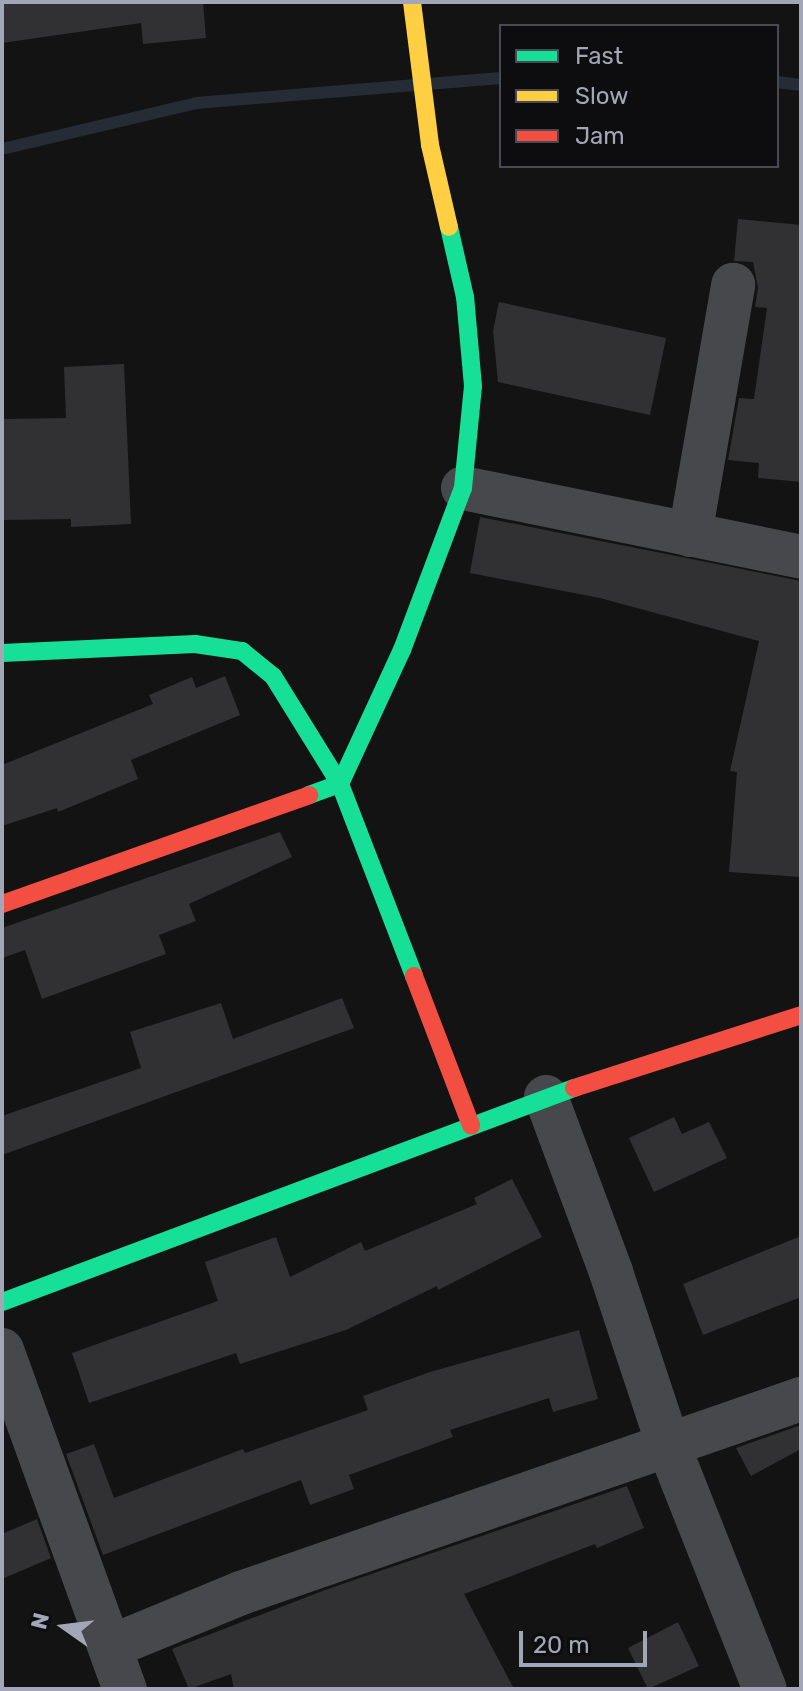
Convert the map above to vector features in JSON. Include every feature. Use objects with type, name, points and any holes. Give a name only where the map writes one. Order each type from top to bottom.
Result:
[{"type":"street","points":[[2,904],[340,784],[402,650],[463,488],[473,386],[465,297],[426,114],[412,2]]},
{"type":"street","points":[[690,535],[733,285]]},
{"type":"street","points":[[463,488],[801,557]]},
{"type":"street","points":[[2,653],[195,644],[242,651],[273,676],[340,784],[471,1125]]},
{"type":"street","points":[[2,1302],[546,1097],[801,1015]]},
{"type":"street","points":[[546,1097],[611,1272],[669,1447],[765,1689]]},
{"type":"street","points":[[2,1350],[125,1689]]},
{"type":"street","points":[[110,1647],[282,1578],[801,1399]]},
{"type":"building","points":[[2,2],[203,2],[206,38],[143,44],[141,23],[2,43]]},
{"type":"building","points":[[738,219],[801,225],[801,482],[758,478],[759,463],[728,460],[739,398],[754,399],[767,308],[755,307],[758,288],[753,262],[734,261]]},
{"type":"building","points":[[499,302],[666,338],[650,415],[498,382],[493,331]]},
{"type":"building","points":[[124,364],[131,524],[71,527],[71,519],[2,520],[2,419],[66,418],[64,367]]},
{"type":"building","points":[[480,517],[801,581],[801,877],[729,872],[737,772],[730,771],[759,641],[600,598],[470,573]]},
{"type":"building","points":[[225,676],[240,715],[131,760],[138,779],[58,812],[57,808],[2,826],[2,765],[153,704],[149,695],[192,677],[196,688]]},
{"type":"building","points":[[280,832],[292,857],[189,904],[196,921],[159,935],[166,954],[42,999],[25,950],[2,958],[2,928]]},
{"type":"building","points":[[342,998],[354,1028],[2,1155],[2,1116],[141,1068],[130,1032],[221,1003],[233,1039]]},
{"type":"building","points":[[674,1117],[682,1134],[709,1122],[727,1158],[654,1192],[629,1138]]},
{"type":"building","points":[[512,1179],[542,1237],[438,1290],[437,1286],[346,1330],[240,1364],[236,1353],[89,1403],[72,1353],[218,1301],[205,1262],[276,1237],[290,1277],[361,1242],[365,1251],[477,1204],[474,1198]]},
{"type":"building","points":[[801,1236],[801,1297],[703,1335],[683,1284]]},
{"type":"building","points":[[579,1330],[598,1399],[553,1412],[549,1398],[450,1430],[453,1437],[349,1475],[354,1489],[310,1505],[301,1480],[103,1555],[66,1454],[94,1444],[114,1498],[243,1449],[245,1453],[368,1410],[363,1396],[430,1372]]},
{"type":"building","points":[[801,1425],[801,1449],[751,1476],[736,1448]]},
{"type":"building","points":[[627,1486],[644,1528],[597,1548],[595,1544],[464,1594],[514,1689],[234,1689],[231,1674],[189,1689],[172,1649],[325,1590]]},
{"type":"building","points":[[37,1519],[51,1558],[2,1579],[2,1534]]},
{"type":"building","points":[[678,1622],[699,1666],[648,1689],[628,1648]]},
{"type":"waterway","points":[[2,149],[196,103],[499,78]]},
{"type":"waterway","points":[[779,82],[801,85]]},
{"type":"traffic: fast","points":[[309,795],[340,784],[402,650],[463,488],[473,386],[465,297],[449,227]]},
{"type":"traffic: fast","points":[[2,653],[195,644],[242,651],[273,676],[340,784],[414,976]]},
{"type":"traffic: fast","points":[[2,1302],[574,1088]]},
{"type":"traffic: slow","points":[[412,2],[430,145],[449,227]]},
{"type":"traffic: jam","points":[[2,904],[309,795]]},
{"type":"traffic: jam","points":[[414,976],[471,1125]]},
{"type":"traffic: jam","points":[[574,1088],[801,1015]]}]
